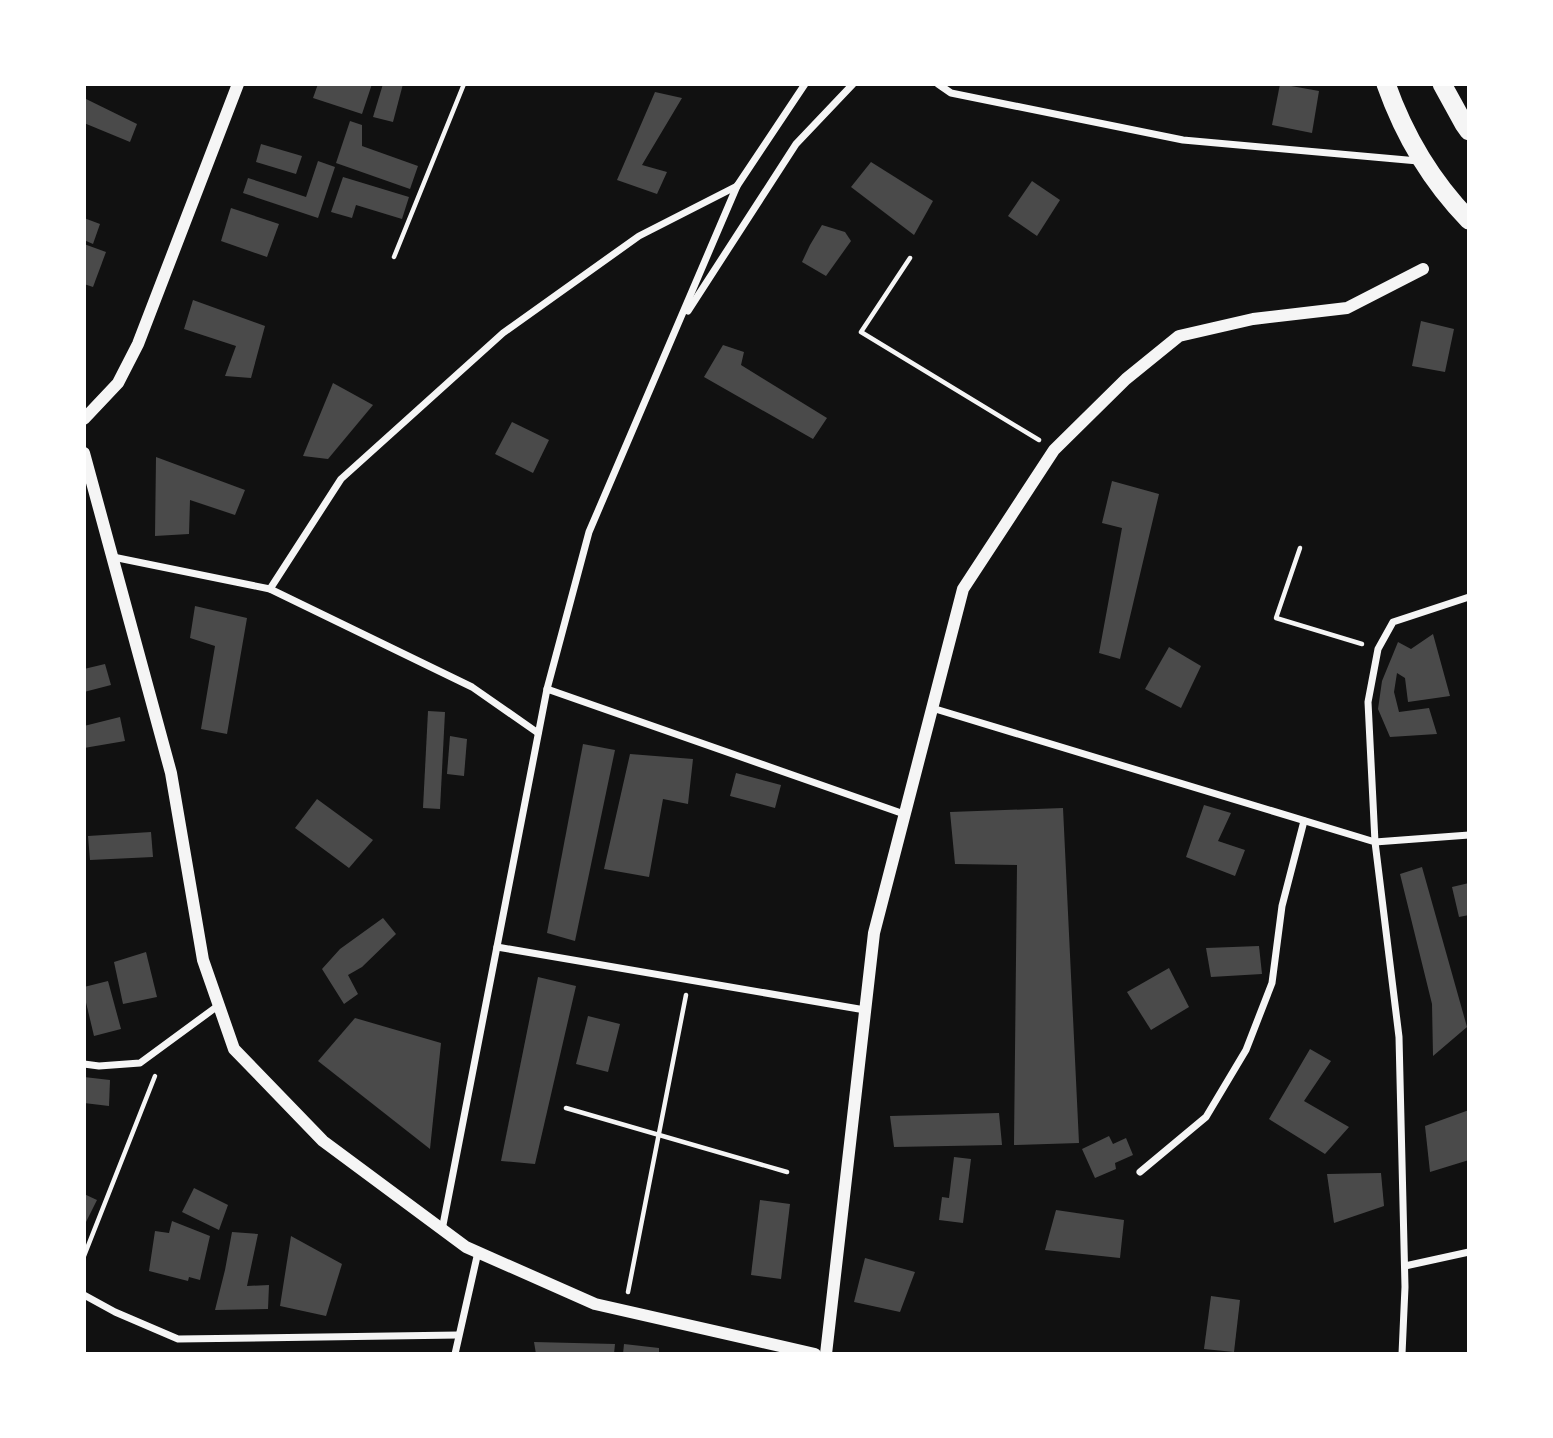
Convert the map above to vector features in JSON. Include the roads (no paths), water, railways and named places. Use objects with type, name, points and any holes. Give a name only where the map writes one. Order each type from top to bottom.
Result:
[{"type":"highway","points":[[1386,84],[1422,161],[1469,220]]},
{"type":"highway","points":[[1442,84],[1469,131]]},
{"type":"street","points":[[84,419],[118,383],[138,344],[238,84]]},
{"type":"street","points":[[442,1230],[547,689],[589,532],[737,186],[805,84]]},
{"type":"street","points":[[676,330],[796,144],[853,84]]},
{"type":"street","points":[[938,84],[951,93],[1183,140],[1422,161]]},
{"type":"street","points":[[270,589],[341,479],[503,333],[639,236],[737,186]]},
{"type":"street","points":[[826,1354],[874,933],[963,589],[1055,450],[1126,379],[1179,336],[1253,319],[1347,308],[1423,268]]},
{"type":"street","points":[[84,453],[172,773],[203,960],[234,1049],[323,1142],[466,1247],[595,1304],[816,1354]]},
{"type":"street","points":[[113,557],[270,589],[472,687],[538,733]]},
{"type":"street","points":[[1402,1354],[1405,1266],[1399,1037],[1375,842],[1368,702],[1378,649],[1393,622],[1469,597]]},
{"type":"street","points":[[547,689],[904,814]]},
{"type":"street","points":[[932,708],[1375,842],[1469,835]]},
{"type":"street","points":[[1140,1172],[1206,1117],[1246,1050],[1272,983],[1282,906],[1304,821]]},
{"type":"street","points":[[497,947],[865,1010]]},
{"type":"street","points":[[84,1064],[99,1066],[141,1063],[219,1005]]},
{"type":"street","points":[[455,1354],[478,1252]]},
{"type":"street","points":[[1405,1266],[1469,1252]]},
{"type":"street","points":[[84,1296],[178,1339],[458,1335]]}]
